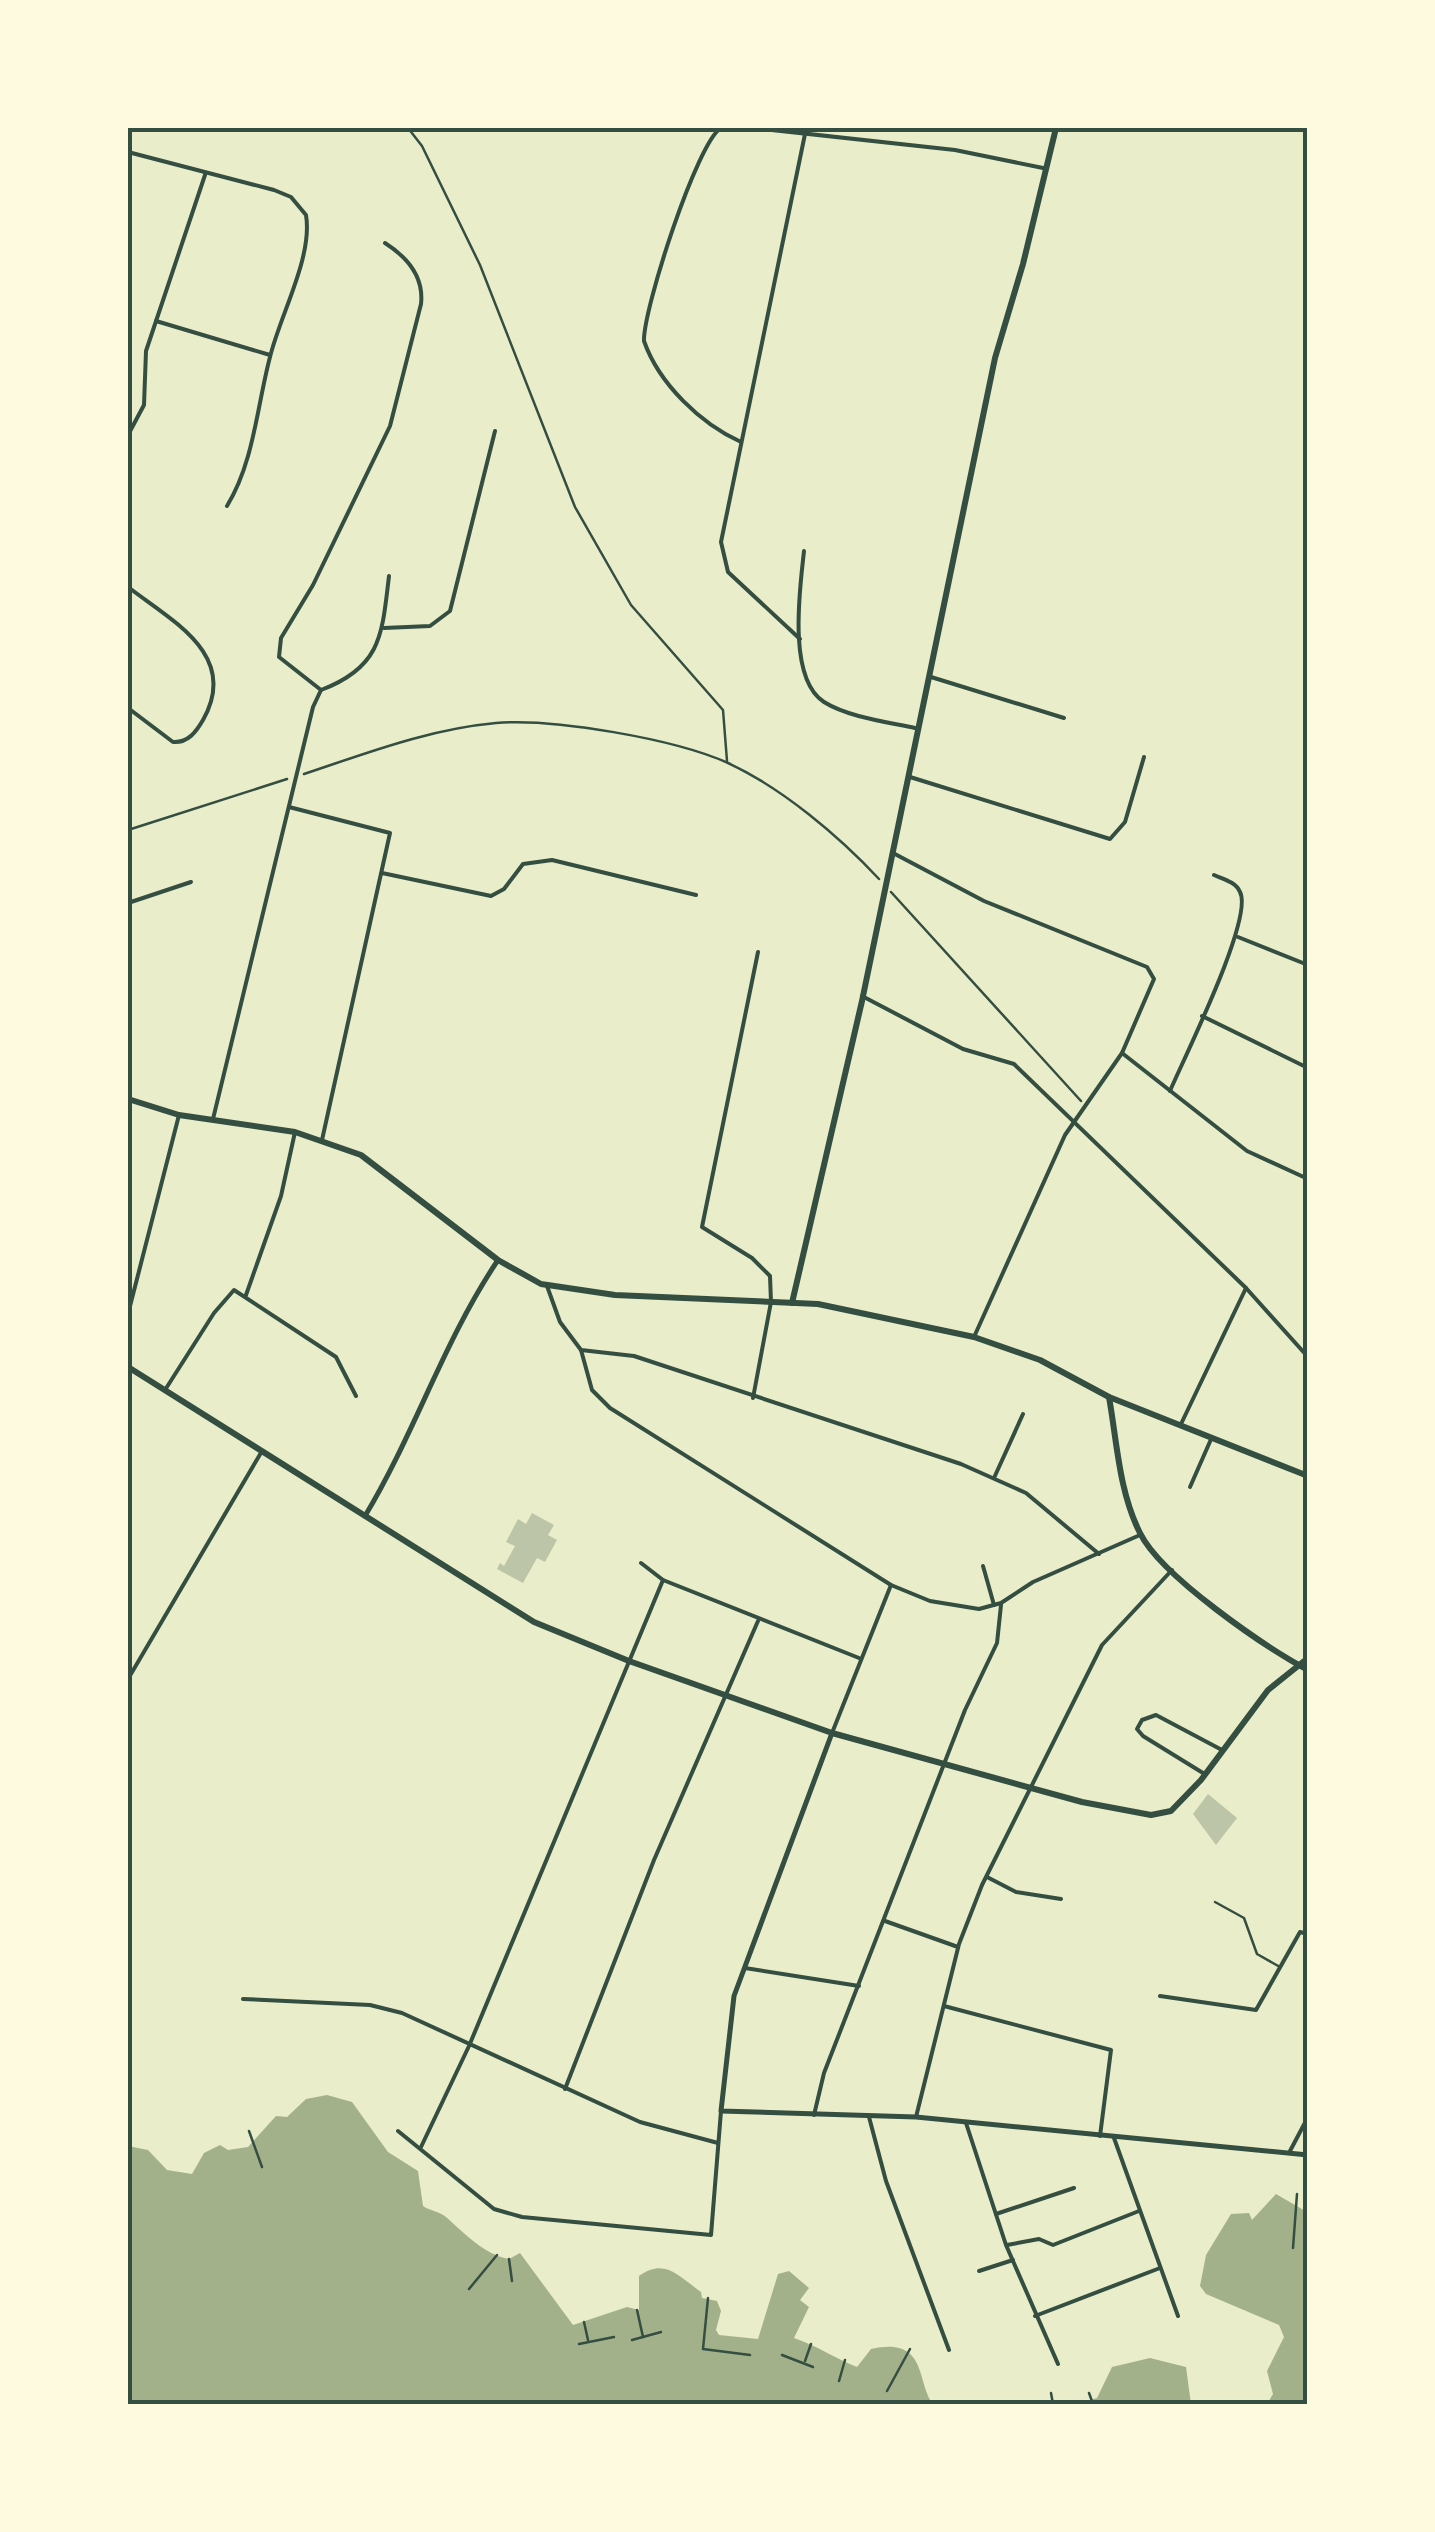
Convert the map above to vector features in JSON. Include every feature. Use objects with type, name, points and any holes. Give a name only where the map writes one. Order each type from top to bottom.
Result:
[{"type":"main road","points":[[792,1303],[862,996],[995,358],[1056,128]]},
{"type":"main road","points":[[128,1099],[179,1115],[295,1132],[368,1158],[498,1260],[547,1286],[615,1295],[858,1310],[974,1337],[1067,1372],[1109,1397],[1308,1476]]},
{"type":"main road","points":[[128,1367],[534,1622],[629,1661],[832,1733],[1030,1789],[1151,1816],[1176,1807],[1268,1690],[1308,1658]]},
{"type":"main road","points":[[1109,1397],[1123,1480],[1140,1534],[1172,1570],[1308,1670]]},
{"type":"street","points":[[721,128],[709,137],[682,207],[644,341],[658,368],[699,416],[714,430],[741,442]]},
{"type":"street","points":[[754,128],[955,150],[1043,168]]},
{"type":"street","points":[[800,639],[740,586],[725,563],[721,542],[805,134]]},
{"type":"street","points":[[128,152],[274,190],[302,206],[306,215],[305,246],[270,355],[244,468],[227,506]]},
{"type":"street","points":[[128,435],[144,404],[146,351],[205,174]]},
{"type":"street","points":[[321,690],[278,657],[281,638],[314,585],[390,426],[423,292],[408,262],[385,243]]},
{"type":"street","points":[[156,321],[270,355]]},
{"type":"street","points":[[384,628],[430,626],[450,611],[495,431]]},
{"type":"street","points":[[804,551],[800,639],[807,682],[823,701],[915,728]]},
{"type":"street","points":[[213,1119],[321,690],[365,666],[384,628],[389,576]]},
{"type":"street","points":[[128,587],[205,650],[213,668],[211,702],[193,735],[182,743],[174,742],[128,708]]},
{"type":"street","points":[[926,676],[1064,718]]},
{"type":"street","points":[[906,776],[1110,838],[1126,822],[1144,757]]},
{"type":"street","points":[[289,807],[390,833],[322,1140]]},
{"type":"street","points":[[891,852],[984,902],[1147,966],[1152,974],[1153,984],[1122,1053],[1074,1121],[974,1337]]},
{"type":"street","points":[[382,873],[490,896],[504,890],[523,864],[552,860],[696,895]]},
{"type":"street","points":[[1170,1091],[1238,937],[1244,909],[1241,893],[1214,875]]},
{"type":"street","points":[[128,903],[191,882]]},
{"type":"street","points":[[1238,937],[1308,965]]},
{"type":"street","points":[[753,1398],[771,1302],[765,1268],[702,1227],[758,952]]},
{"type":"street","points":[[862,996],[962,1050],[1014,1064],[1246,1288],[1308,1357]]},
{"type":"street","points":[[1202,1016],[1308,1068]]},
{"type":"street","points":[[1122,1053],[1248,1150],[1308,1179]]},
{"type":"street","points":[[128,1314],[179,1115]]},
{"type":"street","points":[[246,1295],[282,1196],[295,1132]]},
{"type":"street","points":[[364,1516],[393,1468],[464,1310],[498,1260]]},
{"type":"street","points":[[547,1286],[560,1322],[581,1350],[592,1390],[614,1411],[890,1585],[942,1604],[980,1609],[998,1604],[1032,1582],[1140,1534]]},
{"type":"street","points":[[1181,1424],[1246,1288]]},
{"type":"street","points":[[165,1390],[214,1313],[234,1290],[336,1358],[356,1396]]},
{"type":"street","points":[[581,1350],[634,1356],[994,1478],[1050,1510],[1099,1554]]},
{"type":"street","points":[[994,1478],[1022,1414]]},
{"type":"street","points":[[1190,1487],[1212,1436]]},
{"type":"street","points":[[128,1678],[262,1451]]},
{"type":"street","points":[[642,1562],[663,1580],[858,1658]]},
{"type":"street","points":[[814,2115],[824,2073],[965,1710],[997,1643],[998,1604],[983,1566]]},
{"type":"street","points":[[916,2116],[958,1947],[987,1877],[1102,1645],[1172,1570]]},
{"type":"street","points":[[421,2147],[469,2046],[663,1580]]},
{"type":"street","points":[[398,2130],[494,2210],[711,2235],[728,2022],[858,1658],[890,1585]]},
{"type":"street","points":[[565,2089],[654,1860],[758,1621]]},
{"type":"street","points":[[1205,1774],[1143,1736],[1137,1729],[1142,1720],[1156,1716],[1222,1750]]},
{"type":"street","points":[[987,1877],[1016,1892],[1061,1899]]},
{"type":"street","points":[[885,1921],[958,1947]]},
{"type":"street","points":[[1160,1996],[1256,2010],[1300,1932],[1308,1934]]},
{"type":"street","points":[[745,1968],[859,1986]]},
{"type":"street","points":[[244,1999],[383,2008],[640,2122],[718,2143]]},
{"type":"street","points":[[944,2006],[1111,2050],[1100,2136]]},
{"type":"street","points":[[721,2111],[916,2116],[1114,2138],[1290,2151],[1308,2156]]},
{"type":"street","points":[[869,2117],[886,2181],[949,2350]]},
{"type":"street","points":[[1290,2151],[1308,2117]]},
{"type":"street","points":[[966,2123],[1006,2245],[1058,2364]]},
{"type":"street","points":[[1114,2138],[1178,2316]]},
{"type":"street","points":[[996,2214],[1074,2188]]},
{"type":"street","points":[[1006,2245],[1038,2239],[1053,2245],[1139,2211]]},
{"type":"street","points":[[979,2271],[1013,2260]]},
{"type":"street","points":[[1035,2316],[1160,2268]]},
{"type":"lane","points":[[1215,1902],[1244,1918],[1257,1954],[1280,1967]]},
{"type":"path","points":[[408,128],[430,160],[480,265],[537,419],[604,563],[631,604],[723,710],[730,751],[727,762]]},
{"type":"path","points":[[128,830],[433,733],[496,723],[534,722],[607,730],[727,762],[804,812],[871,870],[1085,1106]]},
{"type":"path","points":[[249,2131],[262,2167]]},
{"type":"path","points":[[1293,2248],[1297,2194]]},
{"type":"path","points":[[469,2289],[497,2255]]},
{"type":"path","points":[[509,2260],[512,2281]]},
{"type":"path","points":[[708,2298],[703,2349],[750,2355]]},
{"type":"path","points":[[637,2310],[644,2337]]},
{"type":"path","points":[[584,2322],[589,2342]]},
{"type":"path","points":[[632,2340],[661,2332]]},
{"type":"path","points":[[579,2344],[614,2337]]},
{"type":"path","points":[[804,2364],[812,2344]]},
{"type":"path","points":[[887,2391],[910,2349]]},
{"type":"path","points":[[782,2355],[813,2367]]},
{"type":"path","points":[[839,2381],[846,2360]]},
{"type":"path","points":[[1051,2393],[1053,2404]]},
{"type":"path","points":[[1089,2394],[1093,2404]]},
{"type":"shaded area","points":[[327,2095],[352,2102],[388,2152],[418,2171],[423,2206],[443,2215],[492,2253],[509,2259],[520,2253],[573,2325],[627,2307],[639,2310],[639,2276],[664,2269],[701,2292],[702,2298],[717,2301],[721,2311],[716,2330],[719,2335],[758,2339],[778,2274],[789,2271],[809,2288],[800,2300],[809,2307],[794,2338],[857,2367],[871,2349],[902,2349],[917,2363],[933,2404],[128,2404],[128,2146],[148,2150],[167,2170],[192,2174],[204,2153],[220,2145],[228,2150],[248,2147],[276,2116],[287,2117],[306,2099]]},
{"type":"shaded area","points":[[1276,2194],[1307,2212],[1307,2404],[1267,2404],[1273,2394],[1267,2371],[1284,2337],[1279,2325],[1206,2294],[1200,2286],[1206,2255],[1231,2214],[1249,2213],[1252,2220]]},
{"type":"shaded area","points":[[1150,2358],[1186,2367],[1191,2404],[1075,2404],[1097,2398],[1112,2367]]},
{"type":"building","points":[[532,1513],[554,1525],[548,1535],[557,1540],[545,1562],[537,1558],[523,1583],[497,1569],[500,1563],[504,1566],[515,1546],[506,1542],[518,1519],[526,1524]]},
{"type":"building","points":[[1208,1794],[1237,1818],[1216,1845],[1193,1814]]}]
